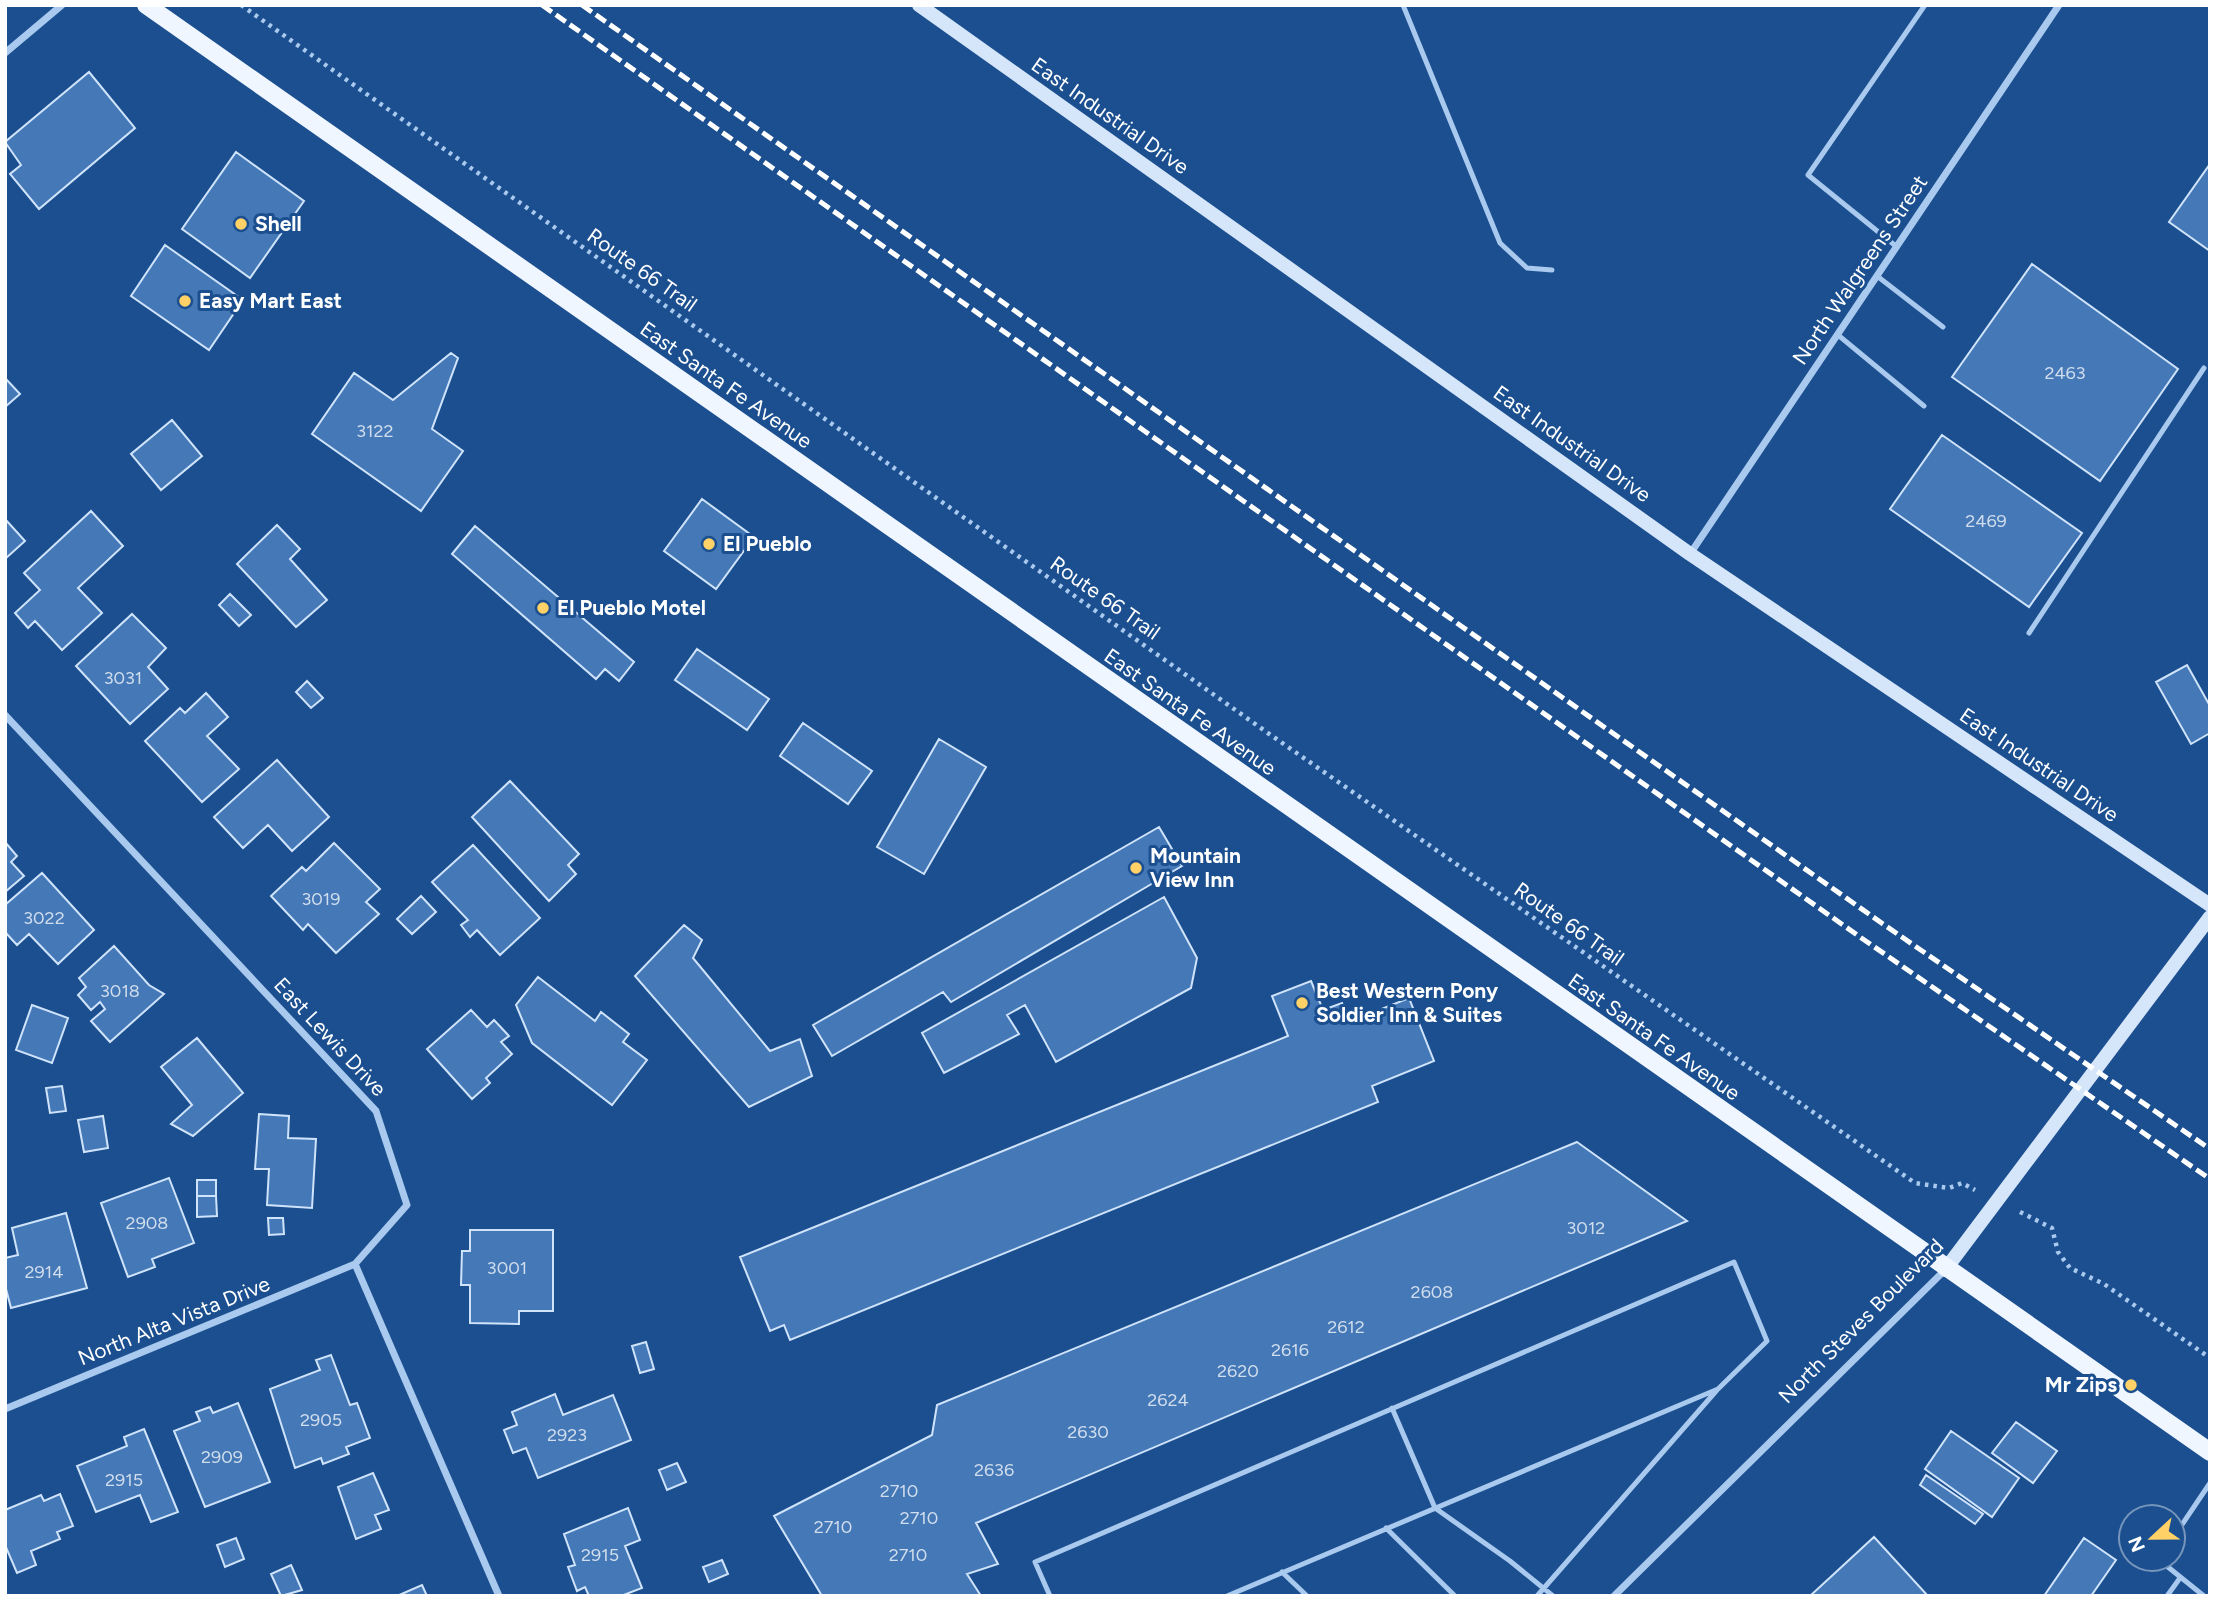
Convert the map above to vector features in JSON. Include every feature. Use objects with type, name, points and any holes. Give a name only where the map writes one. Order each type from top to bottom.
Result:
[{"type":"main road","name":"East Santa Fe Avenue","points":[[146,5],[1945,1270],[2210,1452]]},
{"type":"street","points":[[5,53],[62,5]]},
{"type":"street","name":"East Industrial Drive","points":[[919,5],[1690,554],[2210,905]]},
{"type":"street","name":"North Walgreens Street","points":[[1690,554],[2059,5]]},
{"type":"street","name":"East Lewis Drive","points":[[5,715],[376,1111],[407,1205],[355,1264]]},
{"type":"street","name":"North Steves Boulevard","points":[[1614,1596],[1945,1270],[2210,917]]},
{"type":"street","points":[[355,1264],[499,1596]]},
{"type":"street","name":"North Alta Vista Drive","points":[[5,1409],[355,1264]]},
{"type":"lane","points":[[1404,5],[1500,243],[1527,268],[1552,270]]},
{"type":"lane","points":[[1896,247],[1808,175],[1925,5]]},
{"type":"lane","points":[[1877,276],[1943,327]]},
{"type":"lane","points":[[1838,335],[1924,406]]},
{"type":"lane","points":[[2029,633],[2204,368]]},
{"type":"lane","points":[[1050,1596],[1035,1562],[1734,1262],[1767,1341],[1718,1389],[1537,1596]]},
{"type":"lane","points":[[1227,1596],[1718,1389]]},
{"type":"lane","points":[[1392,1408],[1435,1508],[1553,1596]]},
{"type":"lane","points":[[2187,1517],[2210,1483]]},
{"type":"lane","points":[[1386,1528],[1455,1596]]},
{"type":"lane","points":[[1282,1572],[1307,1596]]},
{"type":"lane","points":[[2174,1573],[2204,1596]]},
{"type":"lane","points":[[2167,1596],[2180,1578]]},
{"type":"path","name":"Route 66 Trail","points":[[241,5],[1243,715],[1915,1183],[1949,1188],[1962,1183]]},
{"type":"path","points":[[2052,1228],[2058,1252],[2070,1268],[2104,1284],[2210,1358]]},
{"type":"building","points":[[89,72],[135,128],[39,209],[10,174],[21,165],[5,142]]},
{"type":"building","points":[[236,152],[304,201],[250,278],[182,229]]},
{"type":"building","points":[[2210,164],[2210,251],[2169,222]]},
{"type":"building","points":[[165,245],[243,300],[209,350],[131,296]]},
{"type":"building","points":[[2032,264],[2178,369],[2100,481],[1952,377]]},
{"type":"building","points":[[451,353],[458,358],[432,429],[463,451],[421,511],[312,434],[354,373],[393,400]]},
{"type":"building","points":[[5,378],[20,394],[5,407]]},
{"type":"building","points":[[172,420],[202,456],[161,490],[131,454]]},
{"type":"building","points":[[1942,435],[2082,533],[2029,607],[1890,509]]},
{"type":"building","name":"El Pueblo","points":[[702,499],[754,537],[716,589],[664,551]]},
{"type":"building","points":[[91,511],[123,546],[78,588],[102,613],[62,650],[35,621],[28,628],[15,613],[40,590],[24,573]]},
{"type":"building","points":[[5,519],[25,541],[5,559]]},
{"type":"building","points":[[277,525],[300,549],[290,559],[327,600],[296,627],[237,564]]},
{"type":"building","name":"El Pueblo Motel","points":[[475,526],[634,662],[619,681],[605,669],[596,679],[452,554]]},
{"type":"building","points":[[230,594],[251,615],[239,626],[219,605]]},
{"type":"building","points":[[132,614],[166,648],[148,667],[168,689],[130,724],[76,666]]},
{"type":"building","name":"El Pueblo Motel","points":[[697,649],[769,699],[747,730],[675,680]]},
{"type":"building","points":[[2187,665],[2210,706],[2210,733],[2191,744],[2156,682]]},
{"type":"building","points":[[307,681],[323,698],[311,708],[296,692]]},
{"type":"building","points":[[206,693],[228,717],[207,736],[239,769],[202,802],[145,741],[180,708],[185,713]]},
{"type":"building","points":[[803,723],[872,771],[848,804],[780,756]]},
{"type":"building","points":[[939,739],[986,767],[924,874],[877,847]]},
{"type":"building","points":[[277,760],[329,817],[292,851],[268,825],[243,848],[214,817]]},
{"type":"building","points":[[510,781],[579,854],[568,865],[576,874],[549,901],[472,817]]},
{"type":"building","points":[[1159,827],[1182,866],[951,1002],[943,992],[832,1056],[813,1025]]},
{"type":"building","points":[[5,842],[17,856],[11,862],[24,876],[5,892]]},
{"type":"building","points":[[334,843],[380,889],[366,902],[379,914],[336,953],[308,924],[303,930],[271,896],[302,867],[306,871]]},
{"type":"building","points":[[473,845],[540,918],[500,955],[477,930],[470,937],[461,925],[468,920],[432,882]]},
{"type":"building","points":[[42,873],[94,930],[58,964],[29,934],[17,945],[5,932],[5,905]]},
{"type":"building","points":[[421,896],[436,912],[412,934],[397,919]]},
{"type":"building","points":[[1164,897],[1197,958],[1191,988],[1056,1062],[1025,1005],[1007,1015],[1019,1034],[944,1073],[922,1033]]},
{"type":"building","points":[[684,925],[702,940],[693,958],[770,1051],[800,1039],[812,1076],[749,1107],[635,976]]},
{"type":"building","points":[[114,946],[149,985],[164,994],[110,1042],[91,1021],[105,1009],[100,1002],[91,1010],[78,995],[86,987],[79,978]]},
{"type":"building","points":[[538,977],[595,1021],[601,1012],[629,1034],[623,1042],[647,1060],[612,1105],[532,1043],[516,1005]]},
{"type":"building","points":[[1311,981],[1323,1010],[1342,1003],[1349,1022],[1409,998],[1434,1061],[1372,1086],[1378,1102],[790,1340],[784,1325],[770,1331],[740,1257],[1288,1036],[1272,996]]},
{"type":"building","points":[[32,1005],[68,1018],[52,1063],[16,1050]]},
{"type":"building","points":[[471,1010],[487,1027],[494,1020],[509,1036],[501,1042],[512,1054],[486,1078],[490,1083],[472,1099],[427,1049]]},
{"type":"building","points":[[197,1038],[243,1093],[193,1136],[171,1124],[192,1105],[161,1067]]},
{"type":"building","points":[[62,1086],[66,1111],[50,1113],[46,1088]]},
{"type":"building","points":[[259,1114],[289,1116],[288,1138],[316,1139],[312,1208],[267,1205],[269,1169],[255,1169]]},
{"type":"building","points":[[103,1116],[108,1148],[84,1152],[78,1120]]},
{"type":"building","points":[[1577,1142],[1687,1221],[976,1523],[998,1564],[967,1574],[981,1596],[822,1596],[774,1516],[932,1435],[937,1405]]},
{"type":"building","points":[[169,1178],[194,1243],[152,1259],[155,1267],[128,1277],[101,1203]]},
{"type":"building","points":[[197,1180],[216,1180],[216,1196],[197,1196]]},
{"type":"building","points":[[197,1196],[216,1196],[217,1216],[197,1217]]},
{"type":"building","points":[[66,1213],[87,1288],[11,1308],[5,1285],[5,1258],[18,1255],[12,1228]]},
{"type":"building","points":[[268,1218],[283,1218],[284,1234],[269,1235]]},
{"type":"building","points":[[470,1230],[553,1230],[553,1311],[519,1311],[519,1324],[470,1323],[470,1285],[461,1285],[462,1251],[470,1251]]},
{"type":"building","points":[[646,1342],[654,1369],[640,1373],[632,1346]]},
{"type":"building","points":[[331,1355],[350,1405],[357,1403],[370,1438],[346,1447],[349,1454],[323,1464],[321,1458],[295,1468],[270,1389],[320,1370],[316,1360]]},
{"type":"building","points":[[555,1394],[563,1415],[613,1395],[631,1440],[538,1478],[526,1448],[513,1453],[504,1430],[517,1425],[512,1412]]},
{"type":"building","points":[[238,1403],[270,1482],[205,1507],[174,1431],[200,1421],[196,1412],[210,1407],[213,1413]]},
{"type":"building","points":[[2016,1422],[2057,1451],[2033,1483],[1992,1453]]},
{"type":"building","points":[[144,1429],[178,1512],[151,1522],[140,1495],[96,1512],[77,1466],[127,1446],[124,1437]]},
{"type":"building","points":[[1951,1431],[2019,1478],[1992,1517],[1925,1469]]},
{"type":"building","points":[[677,1463],[686,1482],[667,1490],[659,1470]]},
{"type":"building","points":[[373,1473],[389,1510],[375,1515],[381,1529],[356,1539],[338,1487]]},
{"type":"building","points":[[1926,1475],[1983,1514],[1975,1524],[1920,1485]]},
{"type":"building","points":[[60,1494],[73,1526],[57,1532],[60,1539],[31,1551],[36,1565],[17,1573],[5,1545],[5,1510],[41,1495],[44,1501]]},
{"type":"building","points":[[628,1508],[640,1540],[625,1546],[642,1588],[621,1596],[589,1596],[585,1587],[577,1591],[568,1567],[575,1565],[564,1534]]},
{"type":"building","points":[[1874,1537],[1928,1596],[1810,1596]]},
{"type":"building","points":[[236,1538],[244,1559],[225,1567],[217,1545]]},
{"type":"building","points":[[2084,1538],[2116,1560],[2091,1596],[2044,1596]]},
{"type":"building","points":[[722,1560],[728,1574],[709,1582],[703,1567]]},
{"type":"building","points":[[291,1565],[302,1590],[281,1596],[271,1574]]},
{"type":"building","points":[[422,1585],[427,1596],[397,1596]]},
{"type":"railway","points":[[542,5],[1860,937],[2210,1179]]},
{"type":"railway","points":[[582,5],[1883,924],[2210,1149]]},
{"type":"place","name":"Shell","points":[[241,224]]},
{"type":"place","name":"Easy Mart East","points":[[185,301]]},
{"type":"place","name":"El Pueblo","points":[[709,544]]},
{"type":"place","name":"El Pueblo Motel","points":[[543,608]]},
{"type":"place","name":"Mountain View Inn","points":[[1136,868]]},
{"type":"place","name":"Best Western Pony Soldier Inn & Suites","points":[[1302,1003]]},
{"type":"place","name":"Mr Zips","points":[[2131,1385]]}]
